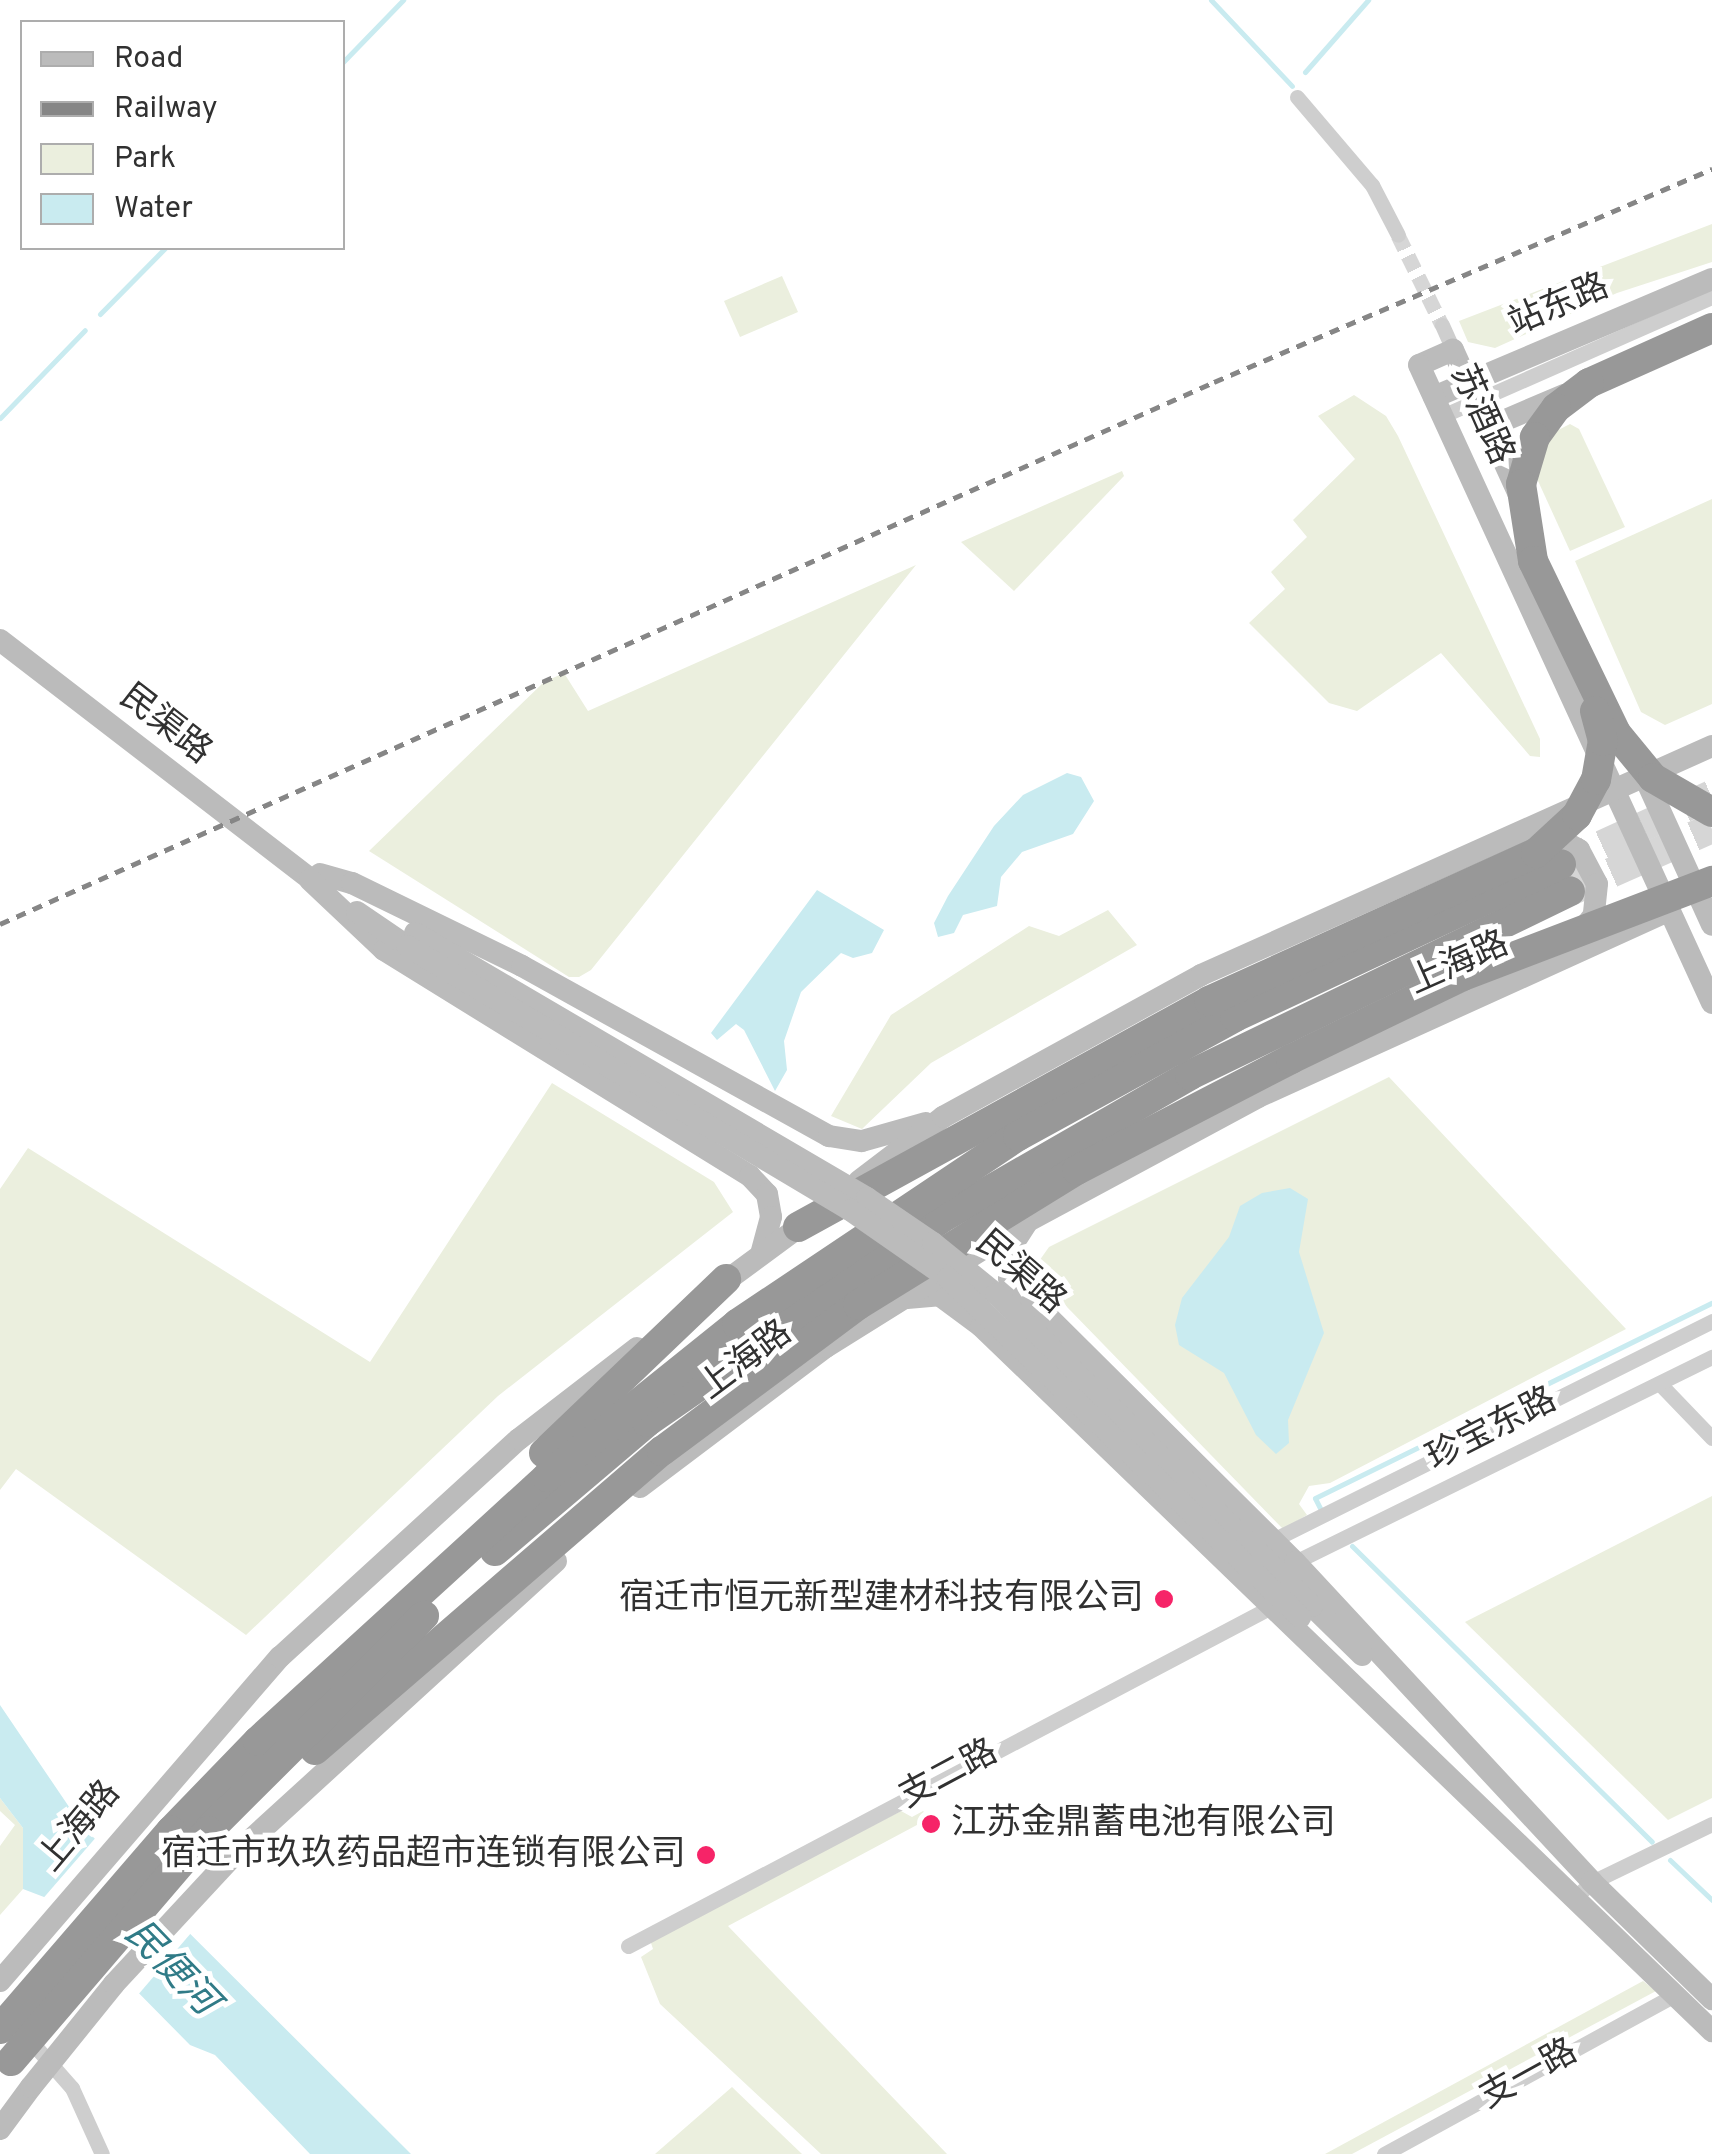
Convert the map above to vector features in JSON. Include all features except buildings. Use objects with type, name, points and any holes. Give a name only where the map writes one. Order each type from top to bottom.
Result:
[{"type":"highway","points":[[1712,329],[1589,382],[1556,408],[1536,437],[1521,484],[1521,515],[1532,561],[1630,753],[1662,784],[1712,812]]},
{"type":"highway","points":[[798,1228],[1209,1001],[1536,854],[1577,815],[1596,780],[1604,741],[1554,606]]},
{"type":"highway","name":"上海路","points":[[0,2029],[171,1831],[258,1741],[648,1391],[905,1209],[1018,1136],[1235,1017],[1566,878],[1190,1075],[940,1219],[760,1338],[647,1422],[464,1578],[219,1842],[134,1916],[5,2068]]},
{"type":"highway","points":[[219,1842],[474,1608],[662,1451],[858,1305],[1078,1170],[1292,1058],[1463,976],[1708,891]]},
{"type":"highway","points":[[258,1741],[311,1672],[726,1280]]},
{"type":"main road","name":"站东路","points":[[1438,407],[1712,279]]},
{"type":"main road","points":[[1489,427],[1712,329]]},
{"type":"main road","name":"苏酒路","points":[[1712,925],[1708,891],[1644,775],[1453,350],[1419,365],[1712,1003]]},
{"type":"main road","points":[[1506,465],[1520,422],[1532,408]]},
{"type":"main road","name":"民渠路","points":[[0,640],[290,862],[850,1210],[948,1278],[1306,1611],[1712,1999]]},
{"type":"main road","name":"上海路","points":[[0,1981],[152,1798],[280,1657],[519,1438],[944,1117],[1201,975],[1712,746]]},
{"type":"main road","points":[[1421,875],[1542,830],[1564,837],[1586,857],[1598,899],[1582,932],[1484,994]]},
{"type":"main road","points":[[315,877],[522,966],[830,1136],[862,1141],[944,1117]]},
{"type":"main road","points":[[315,877],[384,950],[750,1176],[767,1194],[772,1217],[762,1251]]},
{"type":"main road","name":"上海路","points":[[0,2129],[219,1842],[631,1494],[879,1311],[1028,1221],[1258,1097],[1708,891]]},
{"type":"main road","name":"民渠路","points":[[1028,1221],[1010,1249],[1010,1278],[1295,1562],[1592,1882]]},
{"type":"main road","name":"民渠路","points":[[879,1311],[924,1292],[957,1306],[1712,2032]]},
{"type":"main road","name":"民渠路","points":[[1306,1611],[1572,1900]]},
{"type":"street","points":[[1297,98],[1360,169],[1398,235]]},
{"type":"street","points":[[1473,391],[1587,350],[1712,297]]},
{"type":"street","points":[[1442,325],[1453,350]]},
{"type":"street","name":"珍宝东路","points":[[1273,1540],[1712,1321]]},
{"type":"street","name":"珍宝东路","points":[[1295,1562],[1712,1356]]},
{"type":"street","points":[[1660,1384],[1712,1438]]},
{"type":"street","name":"支二路","points":[[628,1946],[1271,1607]]},
{"type":"street","points":[[1572,1900],[1592,1882],[1712,1824]]},
{"type":"street","name":"支一路","points":[[1384,2154],[1675,1996]]},
{"type":"street","points":[[0,2006],[72,2088],[102,2154]]},
{"type":"green space","points":[[1712,224],[1712,262],[1617,293],[1495,348],[1468,342],[1459,321]]},
{"type":"green space","points":[[782,276],[798,312],[740,337],[724,301]]},
{"type":"green space","points":[[1354,395],[1386,416],[1398,436],[1540,739],[1540,757],[1530,756],[1441,653],[1357,711],[1329,703],[1249,623],[1285,589],[1271,572],[1307,537],[1293,520],[1355,459],[1318,416]]},
{"type":"green space","points":[[1570,424],[1579,429],[1625,527],[1570,551],[1523,448]]},
{"type":"green space","points":[[1122,471],[1124,476],[1014,591],[961,542]]},
{"type":"green space","points":[[1712,499],[1712,704],[1665,725],[1641,712],[1575,561]]},
{"type":"green space","points":[[916,565],[591,970],[579,977],[569,977],[369,851],[544,682],[564,673],[588,711]]},
{"type":"green space","points":[[1108,910],[1137,945],[931,1063],[862,1129],[831,1116],[891,1015],[1029,926],[1059,936]]},
{"type":"green space","points":[[1389,1077],[1626,1329],[1330,1483],[1309,1486],[1299,1504],[1307,1515],[1283,1529],[1032,1271],[1049,1247]]},
{"type":"green space","points":[[552,1083],[714,1182],[733,1212],[498,1396],[246,1635],[16,1469],[0,1490],[0,1189],[28,1148],[370,1362]]},
{"type":"green space","points":[[1712,1496],[1712,1798],[1668,1820],[1465,1622]]},
{"type":"green space","points":[[0,1798],[23,1828],[28,1858],[23,1889],[0,1915],[0,1846],[15,1825],[0,1811]]},
{"type":"green space","points":[[901,1811],[912,1817],[923,1811],[930,1818],[728,1926],[947,2154],[821,2154],[660,2004],[641,1957],[653,1949],[650,1940]]},
{"type":"green space","points":[[1643,1981],[1656,1991],[1352,2154],[1325,2154]]},
{"type":"green space","points":[[732,2087],[802,2154],[655,2154]]},
{"type":"water","points":[[1067,773],[1081,777],[1094,801],[1073,834],[1022,852],[1001,877],[997,906],[963,915],[954,933],[938,937],[934,923],[994,826],[1023,795]]},
{"type":"water","points":[[817,890],[884,930],[872,953],[853,958],[841,953],[801,992],[784,1041],[787,1070],[775,1091],[744,1030],[736,1024],[717,1040],[711,1033]]},
{"type":"water","points":[[1290,1188],[1308,1199],[1299,1252],[1324,1333],[1288,1420],[1289,1443],[1276,1454],[1256,1435],[1224,1373],[1179,1345],[1175,1325],[1182,1298],[1229,1237],[1240,1206],[1262,1193]]},
{"type":"water","name":"民便河","points":[[0,1705],[82,1826],[411,2154],[310,2154],[215,2055],[190,2045],[44,1897],[23,1889],[23,1828],[0,1798]]},
{"type":"pier","points":[[98,1835],[191,1933],[137,1996],[40,1902]]},
{"type":"waterway","points":[[345,60],[403,0]]},
{"type":"waterway","points":[[1211,0],[1292,86]]},
{"type":"waterway","points":[[1305,72],[1368,0]]},
{"type":"waterway","points":[[100,314],[163,250]]},
{"type":"waterway","points":[[0,418],[85,330]]},
{"type":"waterway","points":[[1321,1510],[1315,1498],[1712,1303]]},
{"type":"waterway","points":[[1352,1546],[1652,1842]]},
{"type":"waterway","points":[[1670,1860],[1712,1900]]},
{"type":"tunnel","points":[[1398,235],[1442,325]]},
{"type":"tunnel","points":[[1561,864],[1712,795]]},
{"type":"tunnel","points":[[1570,891],[1712,828]]},
{"type":"railway","points":[[0,924],[1214,382],[1712,169]]},
{"type":"place","name":"宿迁市恒元新型建材科技有限公司","points":[[1164,1599]]},
{"type":"place","name":"江苏金鼎蓄电池有限公司","points":[[931,1824]]},
{"type":"place","name":"宿迁市玖玖药品超市连锁有限公司","points":[[706,1855]]}]
